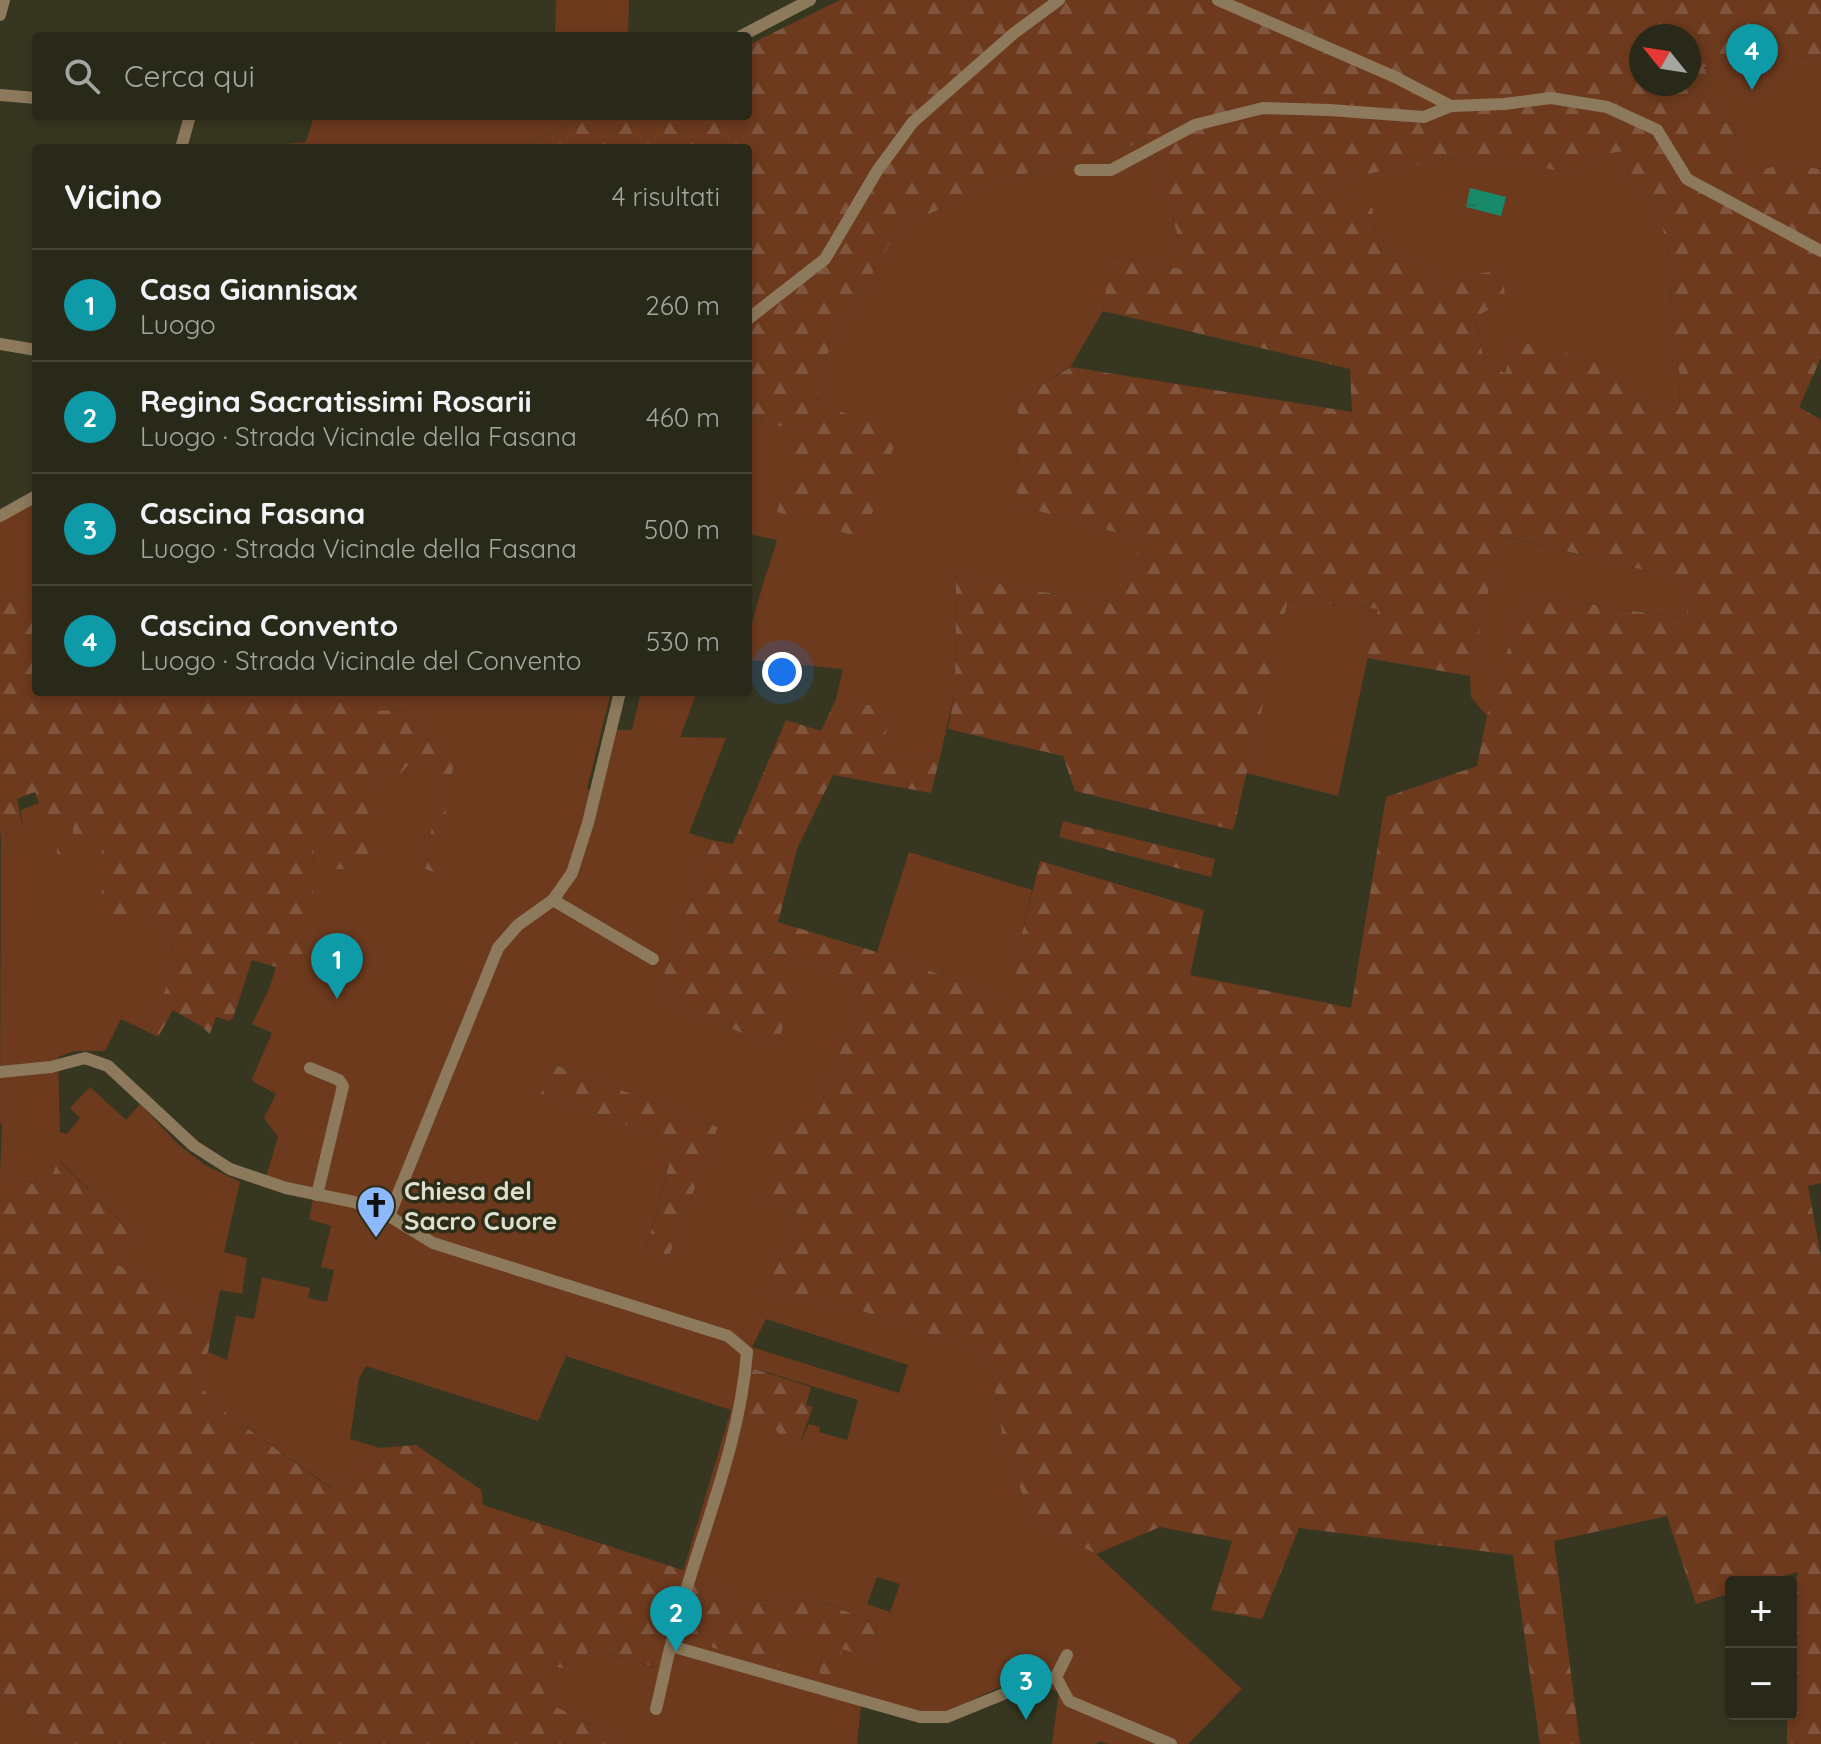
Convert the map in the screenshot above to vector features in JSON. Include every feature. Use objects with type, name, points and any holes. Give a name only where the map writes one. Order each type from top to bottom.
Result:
[{"type":"street","points":[[0,15],[4,0]]},
{"type":"street","points":[[749,32],[810,0]]},
{"type":"street","points":[[752,316],[825,259],[877,171],[913,122],[1013,34],[1059,0]]},
{"type":"street","points":[[1218,0],[1395,77],[1451,106]]},
{"type":"street","points":[[0,95],[32,98]]},
{"type":"street","points":[[1080,170],[1111,170],[1195,125],[1263,108],[1424,117],[1451,106],[1551,98],[1607,107],[1657,130],[1687,179],[1821,251]]},
{"type":"street","points":[[182,144],[189,120]]},
{"type":"street","points":[[0,344],[32,349]]},
{"type":"street","points":[[0,516],[32,498]]},
{"type":"street","points":[[389,1216],[498,948],[518,925],[563,889],[577,860],[619,696]]},
{"type":"street","points":[[553,900],[653,959]]},
{"type":"street","points":[[0,1072],[51,1067],[85,1058],[108,1066],[194,1146],[230,1169],[286,1188],[354,1202],[389,1216],[433,1243],[728,1336],[747,1352],[744,1385],[656,1709]]},
{"type":"street","points":[[310,1068],[339,1080],[343,1086],[317,1195]]},
{"type":"street","points":[[671,1646],[920,1717],[947,1717],[1038,1680],[1056,1677]]},
{"type":"street","points":[[1056,1677],[1067,1655]]},
{"type":"street","points":[[1056,1677],[1069,1701],[1171,1744]]},
{"type":"green space","points":[[556,0],[629,0],[628,32],[555,32]]},
{"type":"green space","points":[[840,0],[1821,0],[1821,57],[1790,56],[1704,67],[1710,81],[1716,123],[1733,122],[1742,174],[1785,164],[1821,169],[1821,358],[1799,407],[1821,420],[1821,1183],[1808,1186],[1821,1257],[1821,1744],[1787,1744],[1787,1720],[1797,1720],[1798,1572],[1785,1576],[1725,1576],[1725,1595],[1696,1604],[1667,1516],[1554,1541],[1580,1744],[1540,1744],[1513,1555],[1299,1528],[1262,1619],[1211,1610],[1232,1541],[1160,1527],[1096,1554],[1033,1522],[1004,1447],[989,1354],[850,1307],[765,1294],[798,1214],[756,1196],[790,1113],[816,1118],[865,984],[769,952],[766,962],[796,980],[777,1048],[656,997],[711,840],[733,844],[786,720],[821,731],[836,699],[890,709],[882,754],[940,757],[931,793],[833,775],[797,849],[778,922],[877,952],[1006,998],[1040,861],[1204,910],[1190,975],[1351,1008],[1386,797],[1477,766],[1487,716],[1525,594],[1686,619],[1693,582],[1500,535],[1470,676],[1367,658],[1378,609],[1288,600],[1233,830],[1075,791],[1063,756],[948,729],[955,691],[956,571],[1014,588],[1117,602],[1143,540],[1017,505],[1018,400],[1071,367],[1352,412],[1350,369],[1103,311],[1110,256],[1187,270],[1151,138],[1105,155],[1085,155],[982,187],[897,231],[829,349],[816,404],[899,430],[864,539],[777,512],[802,429],[752,423],[752,144],[527,144],[578,120],[752,120],[752,43]],"holes":[[[1625,151],[1633,190],[1656,197],[1670,261],[1671,327],[1680,376],[1679,409],[1626,397],[1621,366],[1515,341],[1505,373],[1485,365],[1475,318],[1505,299],[1503,269],[1474,275],[1437,290],[1431,266],[1382,252],[1372,223],[1373,209],[1344,197],[1342,179],[1445,159],[1530,165],[1582,176],[1585,157]]]},
{"type":"green space","points":[[1790,56],[1821,57],[1821,169],[1785,164],[1742,175],[1733,122],[1716,123],[1710,81],[1704,66]]},
{"type":"green space","points":[[313,120],[578,120],[527,144],[287,144],[306,142]]},
{"type":"green space","points":[[1151,138],[1187,270],[1111,256],[1103,311],[1071,366],[1018,401],[1017,505],[1144,540],[1117,602],[1014,588],[956,571],[955,691],[940,757],[881,754],[890,710],[836,699],[843,669],[752,660],[754,614],[777,540],[752,535],[752,423],[803,429],[801,437],[816,404],[829,349],[897,231],[982,187],[1085,155],[1105,155]]},
{"type":"green space","points":[[1625,151],[1633,190],[1656,197],[1670,261],[1671,327],[1680,376],[1679,409],[1626,397],[1516,341],[1505,373],[1485,365],[1475,317],[1474,275],[1437,291],[1431,266],[1382,252],[1372,222],[1344,197],[1341,179],[1445,159],[1530,165],[1582,176],[1585,157]]},
{"type":"green space","points":[[32,503],[32,593],[13,599],[0,598],[0,521]]},
{"type":"green space","points":[[1499,535],[1693,582],[1687,619],[1525,594],[1487,716],[1471,697],[1470,676]]},
{"type":"green space","points":[[32,593],[32,696],[384,696],[378,701],[378,711],[428,717],[431,739],[443,742],[448,736],[458,735],[436,873],[425,869],[439,782],[424,778],[424,764],[413,760],[399,775],[379,773],[372,790],[393,805],[389,811],[374,811],[369,882],[363,883],[363,862],[352,869],[328,869],[326,815],[314,816],[313,895],[304,899],[304,932],[316,934],[316,945],[296,967],[276,967],[252,960],[233,1018],[230,1021],[216,1017],[210,1034],[173,1010],[158,1037],[150,1033],[168,982],[173,945],[164,941],[160,926],[143,920],[102,920],[102,817],[86,820],[84,845],[72,846],[75,804],[67,805],[66,877],[57,875],[57,818],[40,816],[35,792],[17,799],[23,829],[1,830],[0,840],[0,598],[13,599]]},
{"type":"green space","points":[[1287,600],[1378,609],[1338,796],[1246,773]]},
{"type":"green space","points":[[384,696],[610,696],[587,789],[600,793],[615,730],[632,730],[640,696],[695,696],[680,737],[726,738],[689,833],[711,840],[656,997],[777,1048],[765,962],[769,952],[865,984],[816,1118],[756,1196],[798,1214],[765,1294],[850,1307],[989,1354],[1004,1447],[1033,1522],[1096,1554],[1242,1689],[1188,1744],[1108,1744],[1100,1741],[1096,1744],[1052,1744],[1059,1692],[1025,1680],[1012,1681],[945,1713],[922,1713],[862,1697],[857,1744],[616,1744],[605,1731],[548,1703],[539,1662],[588,1648],[657,1668],[667,1634],[798,1624],[813,1626],[822,1650],[819,1675],[842,1648],[871,1658],[878,1626],[846,1611],[813,1600],[725,1599],[713,1580],[683,1572],[731,1410],[566,1356],[538,1421],[366,1366],[359,1378],[350,1439],[380,1448],[333,1489],[222,1410],[197,1383],[208,1352],[227,1360],[236,1316],[254,1319],[262,1277],[310,1288],[308,1298],[327,1302],[334,1270],[321,1267],[331,1226],[309,1219],[313,1199],[263,1187],[278,1137],[264,1118],[276,1094],[252,1079],[272,1033],[252,1024],[276,967],[296,966],[316,934],[304,933],[304,898],[313,894],[314,816],[326,814],[372,790],[379,772],[399,775],[412,760],[424,764],[439,782],[425,869],[436,873],[444,742],[431,739],[428,717],[397,711],[378,712],[378,701]],"holes":[[[553,1064],[718,1127],[668,1259],[646,1250],[675,1142],[542,1094]],[[766,1319],[908,1365],[899,1393],[752,1347]],[[743,1365],[858,1400],[847,1440],[819,1432],[820,1427],[809,1424],[799,1445],[782,1438],[771,1424],[732,1410]],[[877,1577],[900,1584],[890,1612],[867,1604]]]},
{"type":"green space","points":[[39,803],[57,817],[57,875],[67,804],[75,803],[86,820],[102,816],[102,919],[143,920],[160,926],[164,941],[173,945],[168,982],[150,1033],[121,1019],[105,1051],[74,1051],[58,1057],[60,1132],[67,1134],[80,1118],[70,1108],[90,1087],[126,1120],[140,1104],[179,1145],[205,1165],[240,1182],[224,1252],[247,1258],[242,1294],[220,1290],[214,1321],[112,1261],[134,1235],[59,1160],[48,1187],[0,1174],[1,830],[23,828],[21,810]]},
{"type":"green space","points":[[1063,821],[1215,859],[1211,877],[1059,837]]},
{"type":"green space","points":[[909,852],[1032,890],[1007,999],[877,952]]},
{"type":"green space","points":[[553,1064],[718,1127],[668,1259],[646,1251],[675,1142],[541,1094]]},
{"type":"green space","points":[[58,1160],[134,1235],[112,1261],[214,1321],[208,1352],[197,1383],[222,1410],[332,1489],[380,1448],[416,1445],[481,1490],[483,1505],[713,1580],[725,1599],[813,1600],[878,1626],[871,1658],[842,1649],[833,1678],[819,1676],[822,1650],[808,1645],[813,1627],[798,1624],[778,1667],[667,1634],[658,1668],[588,1648],[584,1674],[540,1662],[548,1703],[605,1731],[616,1744],[61,1744],[0,1689],[0,1174],[48,1187]]},
{"type":"green space","points":[[742,1365],[811,1387],[806,1405],[813,1407],[799,1445],[782,1438],[771,1424],[732,1410]]},
{"type":"green space","points":[[0,1689],[61,1744],[0,1744]]},
{"type":"water","points":[[1470,188],[1506,197],[1501,216],[1466,207]]},
{"type":"place","name":"Cascina Convento","points":[[1752,90]]},
{"type":"place","name":"Casa Giannisax","points":[[337,999]]},
{"type":"place","name":"Chiesa del Sacro Cuore","points":[[376,1239]]},
{"type":"place","name":"Regina Sacratissimi Rosarii","points":[[676,1652]]},
{"type":"place","name":"Cascina Fasana","points":[[1026,1720]]}]
